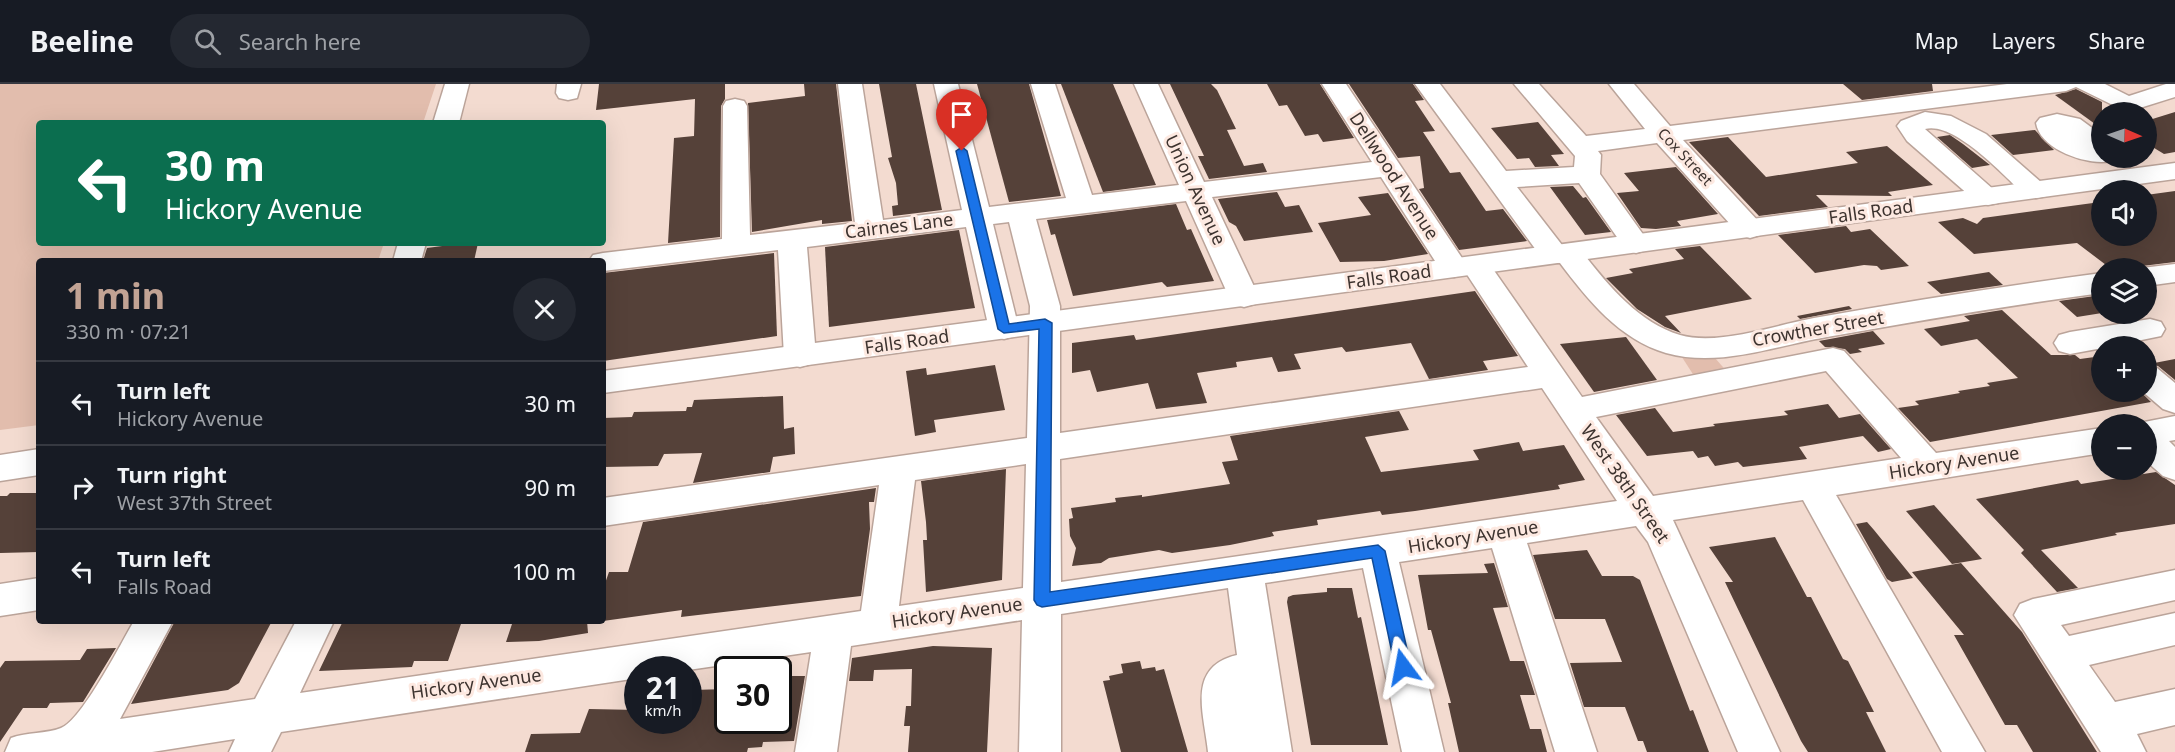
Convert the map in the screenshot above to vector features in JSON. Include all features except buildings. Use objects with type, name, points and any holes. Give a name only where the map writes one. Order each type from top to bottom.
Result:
[{"type":"street","points":[[447,120],[457,84]]},
{"type":"street","points":[[850,84],[870,230]]},
{"type":"street","points":[[946,84],[1004,329]]},
{"type":"street","points":[[1043,84],[1082,205]]},
{"type":"street","name":"Union Avenue","points":[[1146,84],[1244,297]]},
{"type":"street","name":"Dellwood Avenue","points":[[1334,84],[1389,168],[1465,267]]},
{"type":"street","name":"Crowther Street","points":[[1426,84],[1498,180],[1561,254],[1611,307],[1642,329],[1675,344],[1698,347],[1747,341],[2031,292],[2091,284]]},
{"type":"street","points":[[1526,84],[1588,155],[1587,174],[1636,244]]},
{"type":"street","name":"Cox Street","points":[[1621,84],[1663,134],[1750,229]]},
{"type":"street","points":[[1909,84],[1933,101]]},
{"type":"street","points":[[1580,145],[2066,84]]},
{"type":"street","points":[[2086,84],[2127,105],[2175,89]]},
{"type":"street","points":[[735,106],[736,246]]},
{"type":"street","points":[[1988,196],[1916,136],[1910,126],[1918,121],[1940,119],[1958,126],[2036,190]]},
{"type":"street","name":"Cairnes Lane","points":[[606,262],[1389,168]]},
{"type":"street","points":[[2126,168],[2137,176]]},
{"type":"street","name":"Falls Road","points":[[606,382],[2175,171]]},
{"type":"street","points":[[1498,180],[1587,174]]},
{"type":"street","points":[[1020,212],[1045,306],[1040,752]]},
{"type":"street","points":[[792,239],[800,356]]},
{"type":"street","name":"West 38th Street","points":[[1465,267],[1551,375],[1663,534],[1759,752]]},
{"type":"street","points":[[2157,275],[2175,273]]},
{"type":"street","points":[[2127,336],[2150,329]]},
{"type":"street","points":[[1801,331],[1830,359],[1929,467]]},
{"type":"street","points":[[1747,341],[1773,369]]},
{"type":"street","points":[[2070,343],[2091,342]]},
{"type":"street","points":[[1675,344],[1675,352],[1694,386]]},
{"type":"street","points":[[1574,410],[1830,359]]},
{"type":"street","points":[[606,512],[1551,375]]},
{"type":"street","points":[[2157,385],[2175,401]]},
{"type":"street","points":[[2157,431],[2175,428]]},
{"type":"street","points":[[0,447],[36,442]]},
{"type":"street","name":"Hickory Avenue","points":[[26,752],[70,749],[269,714],[1378,551],[2091,442]]},
{"type":"street","points":[[2157,450],[2175,466]]},
{"type":"street","points":[[0,468],[36,462]]},
{"type":"street","points":[[878,624],[899,468]]},
{"type":"street","points":[[1812,485],[1964,752]]},
{"type":"street","points":[[1505,531],[1576,752]]},
{"type":"street","points":[[1378,551],[1383,584],[1423,752]]},
{"type":"street","points":[[1244,570],[1271,752]]},
{"type":"street","points":[[2175,585],[2033,615],[2115,737],[2175,707]]},
{"type":"street","points":[[0,600],[36,594]]},
{"type":"street","points":[[70,749],[99,716],[152,624]]},
{"type":"street","points":[[250,752],[314,624]]},
{"type":"street","points":[[2060,654],[2175,629]]},
{"type":"street","points":[[816,752],[834,631]]},
{"type":"street","points":[[1229,752],[1221,685],[1234,673],[1258,669]]},
{"type":"shaded area","points":[[0,84],[436,84],[424,120],[36,120],[36,246],[383,246],[379,258],[36,258],[36,425],[0,430]]},
{"type":"shaded area","points":[[1707,349],[1730,375],[1698,382],[1678,351]]},
{"type":"route","points":[[962,151],[1004,329],[1045,323],[1042,600],[1378,551],[1383,584],[1403,667]]}]
